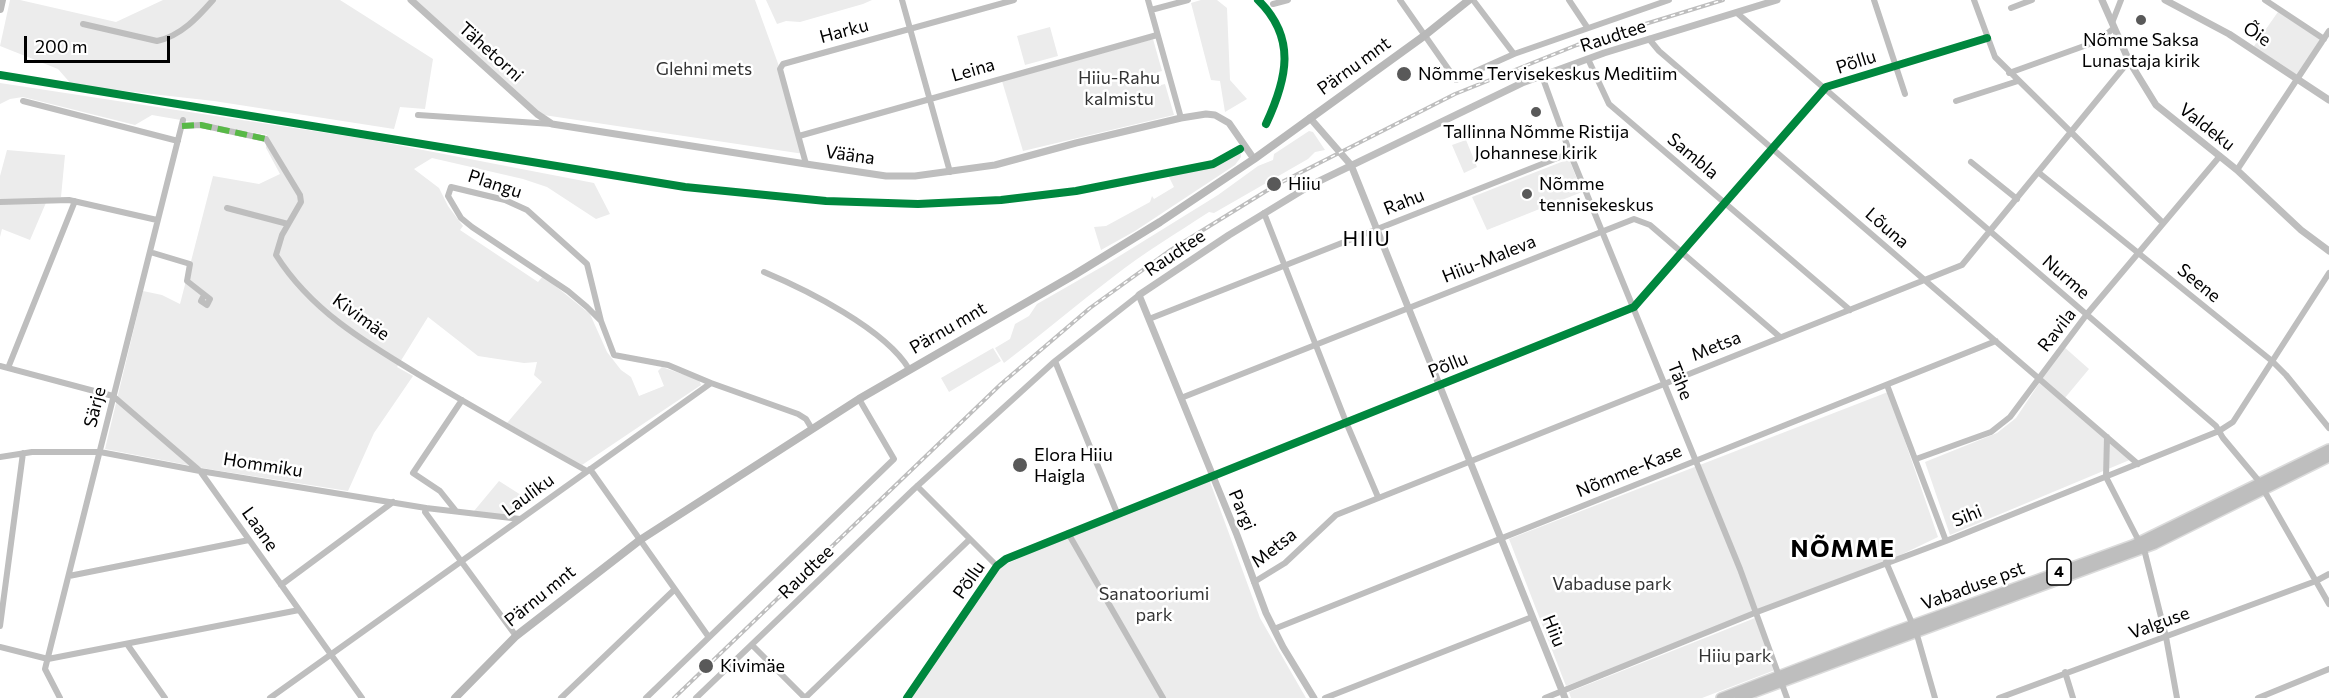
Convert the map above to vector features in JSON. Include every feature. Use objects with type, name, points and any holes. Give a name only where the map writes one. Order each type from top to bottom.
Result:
[{"type":"highway","name":"Vabaduse pst","points":[[2262,487],[2329,449]]},
{"type":"highway","name":"Vabaduse pst","points":[[1721,698],[2142,545],[2329,457]]},
{"type":"highway","name":"Vabaduse pst","points":[[1739,698],[1780,678]]},
{"type":"main road","points":[[0,9],[2,0]]},
{"type":"main road","name":"Pärnu mnt","points":[[455,698],[516,636],[640,540],[859,399],[1118,249],[1254,159],[1471,0]]},
{"type":"street","points":[[83,24],[158,41],[168,39],[182,30],[213,0]]},
{"type":"street","name":"Tähetorni","points":[[411,0],[537,114],[552,124]]},
{"type":"street","points":[[902,0],[950,172]]},
{"type":"street","name":"Harku","points":[[806,164],[780,69],[783,64],[1014,0]]},
{"type":"street","points":[[1148,0],[1181,118]]},
{"type":"street","points":[[1151,10],[1188,0]]},
{"type":"street","points":[[1273,4],[1288,0]]},
{"type":"street","points":[[1400,0],[1424,36]]},
{"type":"street","points":[[1471,0],[1514,54]]},
{"type":"street","points":[[1569,0],[1587,27]]},
{"type":"street","name":"Raudtee","points":[[696,698],[917,486],[1055,361],[1139,295],[1264,213],[1311,185],[1522,82],[1649,39],[1777,0]]},
{"type":"street","points":[[1874,0],[1905,94]]},
{"type":"street","points":[[1974,0],[1995,57],[2162,222]]},
{"type":"street","points":[[2011,8],[2032,0]]},
{"type":"street","name":"Valdeku","points":[[2102,0],[2129,61],[2150,98],[2160,110],[2237,170],[2301,230],[2329,251]]},
{"type":"street","points":[[2010,73],[2098,41],[2113,25],[2121,0]]},
{"type":"street","name":"Õie","points":[[2165,0],[2229,34],[2329,100]]},
{"type":"street","points":[[2265,0],[2324,39]]},
{"type":"street","name":"Raudtee","points":[[1424,36],[1456,80],[1514,54],[1665,1]]},
{"type":"street","name":"Nurme","points":[[1737,12],[2216,426],[2262,487],[2329,604]]},
{"type":"street","points":[[2237,170],[2329,31]]},
{"type":"street","name":"Leina","points":[[799,135],[1157,35]]},
{"type":"street","name":"Põllu","points":[[907,698],[997,566],[1006,559],[1634,307],[1826,87],[1987,38]]},
{"type":"street","name":"Lõuna","points":[[1649,39],[1659,51],[2138,464]]},
{"type":"street","name":"Sambla","points":[[1588,59],[1609,104],[1851,310]]},
{"type":"street","name":"Metsa","points":[[1254,582],[1285,563],[1336,515],[1962,265],[2129,61]]},
{"type":"street","name":"Tähe","points":[[1542,76],[1570,153],[1757,612],[1787,698]]},
{"type":"street","points":[[1956,101],[2018,81]]},
{"type":"street","points":[[23,101],[178,141]]},
{"type":"street","name":"Vääna","points":[[418,115],[552,124],[886,176],[915,176],[1004,163],[1076,143],[1206,114],[1223,118],[1254,159]]},
{"type":"street","name":"Hiiu","points":[[1310,118],[1351,165],[1564,694]]},
{"type":"street","name":"Särje","points":[[60,698],[45,669],[182,123]]},
{"type":"street","name":"Kivimäe","points":[[182,123],[266,139],[300,195],[301,202],[282,235],[276,255],[290,276],[358,338],[462,400],[589,470],[708,636]]},
{"type":"street","points":[[1288,134],[1309,127],[1319,129]]},
{"type":"street","name":"Rahu","points":[[1149,319],[1570,153]]},
{"type":"street","name":"Ravila","points":[[1916,459],[1991,432],[2010,417],[2087,315],[2162,222],[2220,156]]},
{"type":"street","points":[[1971,162],[2017,199]]},
{"type":"street","name":"Seene","points":[[2038,172],[2272,361],[2329,428]]},
{"type":"street","name":"Plangu","points":[[601,321],[568,291],[461,218],[448,196],[451,187],[505,200],[527,210],[587,264],[601,321],[614,355],[668,366],[711,383]]},
{"type":"street","points":[[8,368],[75,201]]},
{"type":"street","points":[[0,202],[75,201],[157,220]]},
{"type":"street","points":[[227,208],[288,224]]},
{"type":"street","points":[[1264,213],[1378,497]]},
{"type":"street","name":"Hiiu-Maleva","points":[[1181,398],[1634,219],[1640,219],[1650,225],[1780,337]]},
{"type":"street","points":[[150,252],[190,264],[187,281],[204,295]]},
{"type":"street","points":[[764,272],[801,288],[852,319],[895,350],[909,369]]},
{"type":"street","name":"Sihi","points":[[1545,698],[1564,694],[1757,612],[1946,541],[2219,431],[2233,422],[2329,273]]},
{"type":"street","name":"Pargi","points":[[1139,295],[1274,629],[1314,698]]},
{"type":"street","name":"Nõmme-Kase","points":[[1274,629],[1996,341]]},
{"type":"street","points":[[1055,361],[1117,513]]},
{"type":"street","points":[[0,366],[113,396]]},
{"type":"street","points":[[711,383],[798,414],[806,419],[812,429]]},
{"type":"street","name":"Lauliku","points":[[270,698],[711,383]]},
{"type":"street","points":[[1887,385],[1946,541]]},
{"type":"street","name":"Laane","points":[[113,396],[200,471],[362,698]]},
{"type":"street","name":"Raudtee","points":[[646,698],[894,459],[859,399]]},
{"type":"street","points":[[456,511],[440,491],[413,473],[462,400]]},
{"type":"street","points":[[2107,437],[2106,477],[2142,545],[2166,637],[2177,698]]},
{"type":"street","name":"Hommiku","points":[[0,457],[23,453],[100,452],[426,508],[520,519]]},
{"type":"street","points":[[0,626],[23,453]]},
{"type":"street","points":[[917,486],[997,566]]},
{"type":"street","points":[[281,585],[393,502]]},
{"type":"street","points":[[426,508],[425,512],[460,562],[516,636]]},
{"type":"street","points":[[1068,533],[1163,698]]},
{"type":"street","points":[[752,645],[805,698],[970,539]]},
{"type":"street","points":[[69,576],[249,540]]},
{"type":"street","points":[[0,550],[10,551]]},
{"type":"street","points":[[1886,562],[1914,628],[1935,698]]},
{"type":"street","name":"Valguse","points":[[1999,698],[2316,581],[2329,574]]},
{"type":"street","points":[[561,698],[674,590]]},
{"type":"street","points":[[0,647],[48,659],[299,610]]},
{"type":"street","points":[[1325,698],[1532,617]]},
{"type":"street","points":[[127,644],[165,698]]},
{"type":"street","points":[[2258,698],[2329,669]]},
{"type":"street","points":[[2065,672],[2073,698]]},
{"type":"green space","points":[[10,0],[20,0],[116,22],[163,0],[340,0],[433,59],[425,109],[400,107],[394,129],[214,101],[72,85],[58,69],[0,46]]},
{"type":"green space","name":"Glehni mets","points":[[411,0],[755,0],[780,69],[804,154],[537,114]]},
{"type":"green space","points":[[766,0],[872,0],[800,22],[786,21],[777,24]]},
{"type":"green space","points":[[1201,0],[1217,0],[1227,8],[1230,80],[1247,99],[1225,112],[1220,81],[1211,80],[1191,3]]},
{"type":"green space","points":[[2280,9],[2324,39],[2297,79],[2252,49]]},
{"type":"green space","points":[[1050,27],[1058,56],[1025,65],[1017,36]]},
{"type":"green space","name":"Hiiu-Rahu kalmistu","points":[[1153,39],[1162,71],[1158,72],[1161,85],[1165,84],[1174,115],[1023,151],[1002,81]]},
{"type":"green space","points":[[0,83],[366,139],[594,183],[610,214],[596,219],[547,187],[523,179],[432,158],[414,169],[439,188],[448,206],[463,226],[460,230],[538,282],[543,276],[590,314],[607,352],[621,370],[631,377],[639,396],[664,386],[658,371],[662,367],[699,380],[701,385],[582,465],[507,423],[542,382],[534,375],[537,362],[524,363],[478,356],[428,317],[397,367],[413,376],[374,433],[348,491],[208,469],[105,449],[143,291],[162,295],[180,304],[213,176],[259,184],[280,174],[266,148],[267,135],[152,115],[135,125],[23,97],[10,99],[0,104]]},
{"type":"green space","points":[[1309,131],[1313,132],[1325,150],[1315,152],[1308,159],[1214,213],[1209,212],[1160,243],[1124,268],[1004,363],[995,348],[1010,339],[1015,324],[1029,316],[1037,304],[1218,195],[1258,166],[1273,160],[1274,154]]},
{"type":"green space","points":[[1466,140],[1477,167],[1464,173],[1452,145]]},
{"type":"green space","points":[[7,150],[65,155],[61,197],[48,198],[30,240],[2,229],[0,237],[0,176]]},
{"type":"green space","points":[[1241,154],[1241,157],[1235,165],[1135,231],[1101,250],[1094,227],[1106,226],[1150,202],[1152,196],[1154,199],[1174,187],[1169,177],[1217,165]]},
{"type":"green space","name":"Nõmme tennisekeskus","points":[[1569,159],[1582,192],[1487,230],[1472,197]]},
{"type":"green space","points":[[2063,346],[2089,369],[2064,399],[2038,378]]},
{"type":"green space","points":[[993,348],[1001,361],[949,392],[941,378]]},
{"type":"green space","points":[[2040,382],[2132,459],[1950,535],[1925,462],[1997,433],[2016,418]]},
{"type":"green space","name":"Vabaduse park","points":[[1888,392],[1938,537],[1886,562],[1566,686],[1509,539]]},
{"type":"green space","name":"Sanatooriumi park","points":[[1209,479],[1260,618],[1306,698],[909,698],[998,568],[1067,536]]},
{"type":"green space","points":[[499,481],[532,502],[511,516],[474,511]]},
{"type":"green space","name":"Hiiu park","points":[[1755,618],[1775,670],[1702,698],[1571,698],[1569,692]]},
{"type":"railway","points":[[674,698],[1001,384],[1090,308],[1169,251],[1276,185],[1455,94],[1577,45],[1723,0]]},
{"type":"marked path","points":[[182,126],[201,125],[266,139]]},
{"type":"cycle path","points":[[1258,0],[1279,29],[1284,59],[1279,91],[1266,124]]},
{"type":"cycle path","points":[[907,698],[997,566],[1006,559],[1634,307],[1826,87],[1987,38]]},
{"type":"cycle path","points":[[0,75],[685,187],[826,201],[918,204],[1001,200],[1076,191],[1213,164],[1240,149]]},
{"type":"place","name":"Nõmme Saksa Lunastaja kirik","points":[[2141,20]]},
{"type":"place","name":"Nõmme Tervisekeskus Meditiim","points":[[1404,74]]},
{"type":"place","name":"Tallinna Nõmme Ristija Johannese kirik","points":[[1536,112]]},
{"type":"place","name":"Hiiu","points":[[1274,184]]},
{"type":"place","name":"Nõmme tennisekeskus","points":[[1527,194]]},
{"type":"place","name":"Elora Hiiu Haigla","points":[[1020,465]]},
{"type":"place","name":"Kivimäe","points":[[706,666]]},
{"type":"district","name":"HIIU","points":[[1367,239]]},
{"type":"district","name":"NÕMME","points":[[1843,549]]}]
